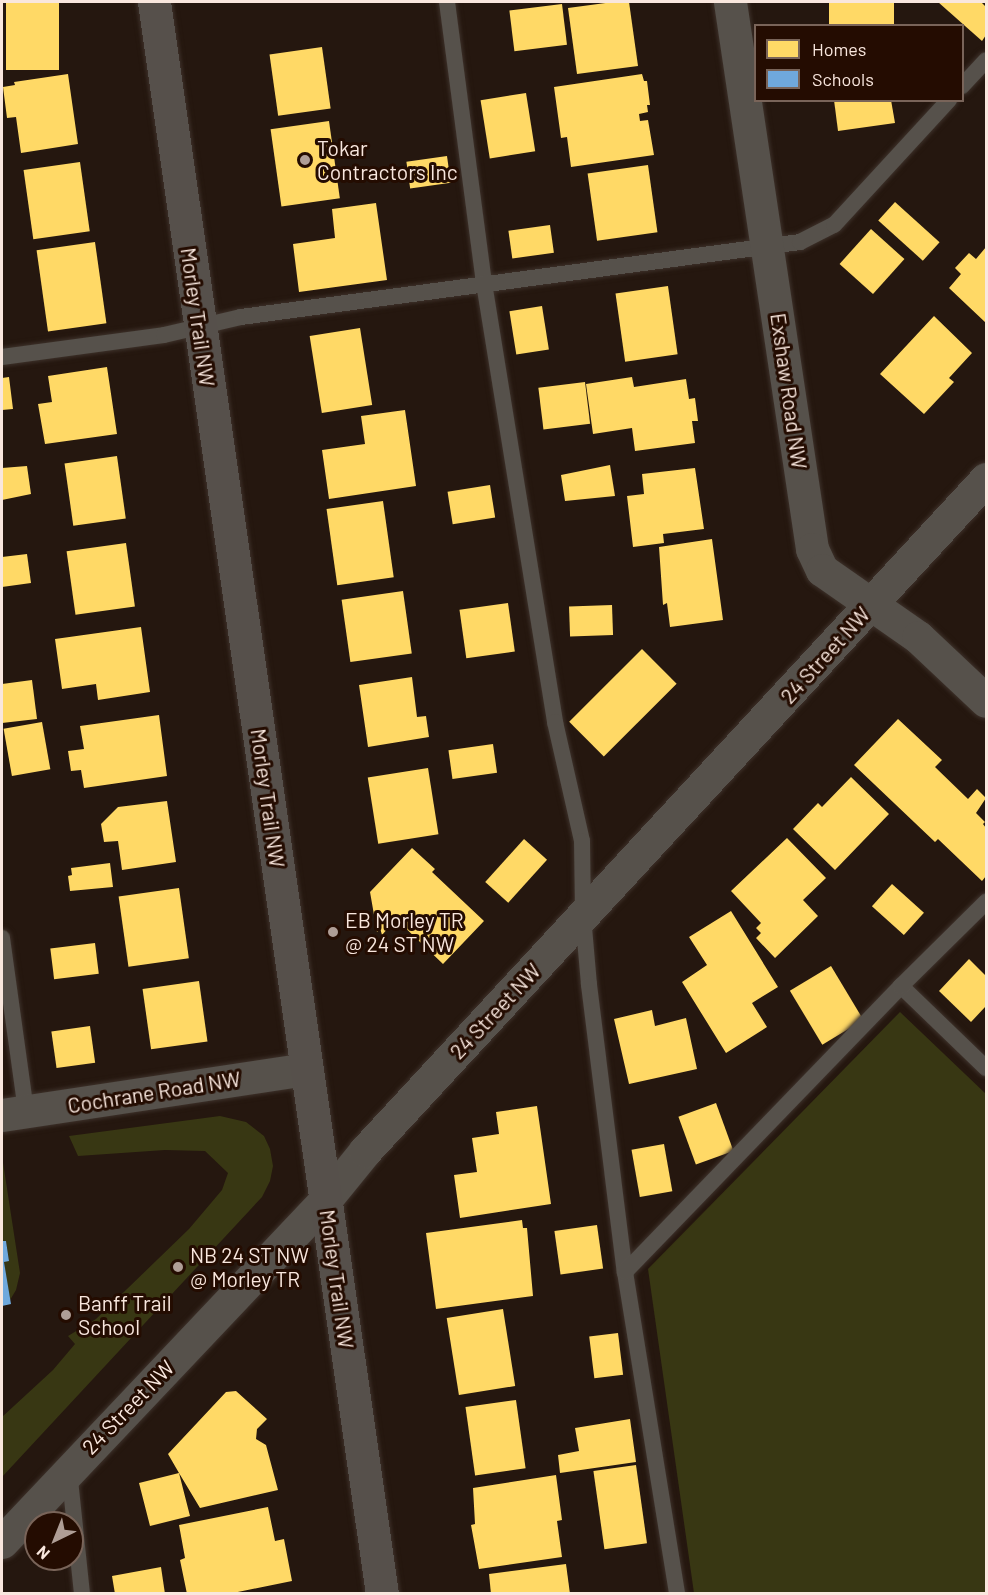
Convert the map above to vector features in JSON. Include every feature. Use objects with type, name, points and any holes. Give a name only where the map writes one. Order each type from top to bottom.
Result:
[{"type":"street","name":"Morley Trail NW","points":[[154,2],[382,1593]]},
{"type":"street","name":"Exshaw Road NW","points":[[730,2],[812,549],[822,570],[918,637],[987,701]]},
{"type":"street","name":"24 Street NW","points":[[2,1542],[326,1199],[365,1151],[987,479]]},
{"type":"street","name":"Cochrane Road NW","points":[[14,1113],[307,1069]]},
{"type":"lane","points":[[447,2],[484,283],[555,722],[582,841],[583,916],[588,985],[625,1272],[677,1593]]},
{"type":"lane","points":[[964,85],[987,60]]},
{"type":"lane","points":[[2,357],[164,335],[241,317],[800,242],[834,225],[947,102]]},
{"type":"lane","points":[[625,1272],[901,986],[987,902]]},
{"type":"lane","points":[[2,938],[14,1113]]},
{"type":"lane","points":[[901,986],[987,1068]]},
{"type":"lane","points":[[69,1469],[81,1593]]},
{"type":"shaded area","points":[[900,1012],[986,1094],[986,1593],[694,1593],[648,1269]]},
{"type":"shaded area","points":[[220,1116],[246,1122],[264,1136],[270,1149],[273,1166],[270,1181],[262,1197],[2,1477],[2,1417],[53,1370],[75,1344],[68,1336],[96,1319],[189,1229],[222,1190],[228,1173],[205,1151],[165,1150],[78,1156],[69,1136]]},
{"type":"shaded area","points":[[2,1156],[20,1273],[16,1290],[10,1300],[4,1262],[9,1260],[6,1241],[2,1241]]},
{"type":"building: Homes","points":[[6,2],[59,2],[59,70],[6,70]]},
{"type":"building: Homes","points":[[629,2],[638,66],[577,74],[568,8]]},
{"type":"building: Homes","points":[[829,2],[894,2],[894,24],[829,24]]},
{"type":"building: Homes","points":[[938,2],[981,2],[986,7],[986,35],[982,41]]},
{"type":"building: Homes","points":[[562,4],[567,45],[514,51],[509,10]]},
{"type":"building: Homes","points":[[322,47],[331,108],[278,116],[270,54]]},
{"type":"building: Homes","points":[[68,74],[78,144],[21,153],[16,117],[7,118],[3,87],[15,85],[14,82]]},
{"type":"building: Homes","points":[[642,74],[644,81],[647,81],[650,105],[647,105],[648,112],[639,114],[640,121],[648,120],[654,155],[571,167],[567,137],[561,138],[554,87]]},
{"type":"building: Homes","points":[[526,93],[535,151],[490,158],[481,100]]},
{"type":"building: Homes","points":[[834,102],[891,102],[895,123],[838,131]]},
{"type":"building: Homes","name":"Tokar Contractors Inc","points":[[329,121],[340,198],[281,206],[271,129]]},
{"type":"building: Homes","points":[[447,156],[451,183],[410,188],[406,162]]},
{"type":"building: Homes","points":[[80,162],[90,231],[33,239],[24,170]]},
{"type":"building: Homes","points":[[648,165],[657,232],[597,241],[588,173]]},
{"type":"building: Homes","points":[[895,202],[940,242],[923,261],[878,221]]},
{"type":"building: Homes","points":[[376,203],[387,280],[299,292],[293,244],[335,238],[332,209]]},
{"type":"building: Homes","points":[[550,225],[554,253],[512,259],[508,231]]},
{"type":"building: Homes","points":[[871,229],[904,259],[873,294],[840,264]]},
{"type":"building: Homes","points":[[95,242],[106,323],[48,331],[37,250]]},
{"type":"building: Homes","points":[[986,247],[986,323],[949,288],[961,274],[955,268],[969,253],[976,259]]},
{"type":"building: Homes","points":[[668,286],[678,354],[625,362],[616,293]]},
{"type":"building: Homes","points":[[542,306],[549,349],[516,355],[509,311]]},
{"type":"building: Homes","points":[[934,316],[972,353],[949,378],[954,382],[924,414],[880,374]]},
{"type":"building: Homes","points":[[360,328],[372,405],[322,413],[310,336]]},
{"type":"building: Homes","points":[[107,367],[117,434],[45,444],[38,404],[52,402],[48,376]]},
{"type":"building: Homes","points":[[9,377],[13,409],[2,410],[2,378]]},
{"type":"building: Homes","points":[[632,377],[634,387],[686,379],[689,399],[695,398],[698,421],[692,421],[695,443],[635,451],[632,428],[593,434],[586,384]]},
{"type":"building: Homes","points":[[585,382],[590,424],[543,429],[538,388]]},
{"type":"building: Homes","points":[[405,410],[416,486],[329,499],[322,450],[365,444],[361,416]]},
{"type":"building: Homes","points":[[117,456],[126,518],[73,526],[65,463]]},
{"type":"building: Homes","points":[[610,465],[615,496],[565,501],[561,475]]},
{"type":"building: Homes","points":[[27,466],[31,494],[2,500],[2,468]]},
{"type":"building: Homes","points":[[695,468],[704,529],[663,534],[664,543],[633,547],[627,496],[644,494],[642,474]]},
{"type":"building: Homes","points":[[490,485],[495,518],[453,524],[448,492]]},
{"type":"building: Homes","points":[[383,501],[394,577],[337,585],[327,509]]},
{"type":"building: Homes","points":[[712,539],[723,620],[670,627],[667,603],[663,605],[659,547]]},
{"type":"building: Homes","points":[[126,543],[135,606],[75,615],[67,551]]},
{"type":"building: Homes","points":[[27,554],[31,583],[2,587],[2,557]]},
{"type":"building: Homes","points":[[403,591],[412,653],[350,662],[342,600]]},
{"type":"building: Homes","points":[[508,603],[515,652],[466,658],[459,610]]},
{"type":"building: Homes","points":[[612,605],[613,635],[570,636],[569,607]]},
{"type":"building: Homes","points":[[141,627],[150,692],[98,700],[96,684],[62,689],[55,639]]},
{"type":"building: Homes","points":[[642,649],[677,684],[604,756],[569,722]]},
{"type":"building: Homes","points":[[412,677],[417,717],[426,716],[429,737],[368,747],[359,685]]},
{"type":"building: Homes","points":[[32,680],[37,719],[2,723],[2,684]]},
{"type":"building: Homes","points":[[159,715],[167,776],[84,788],[81,770],[71,771],[68,751],[84,749],[80,726]]},
{"type":"building: Homes","points":[[898,719],[942,760],[935,767],[968,799],[977,789],[986,798],[976,813],[985,822],[983,824],[986,828],[986,876],[982,881],[938,839],[935,842],[854,765]]},
{"type":"building: Homes","points":[[42,722],[50,769],[12,776],[4,729]]},
{"type":"building: Homes","points":[[493,744],[497,773],[452,779],[448,750]]},
{"type":"building: Homes","points":[[428,768],[438,834],[378,844],[368,778]]},
{"type":"building: Homes","points":[[851,777],[889,814],[835,870],[793,829],[818,803],[822,807]]},
{"type":"building: Homes","points":[[167,801],[176,862],[122,870],[118,841],[104,842],[101,824],[118,807]]},
{"type":"building: Homes","points":[[787,838],[826,878],[803,900],[818,916],[775,958],[756,938],[761,933],[756,928],[761,923],[731,891]]},
{"type":"building: Homes","points":[[524,839],[547,860],[508,903],[485,882]]},
{"type":"building: Homes","points":[[412,848],[435,869],[432,872],[484,921],[443,964],[396,919],[382,935],[380,928],[377,932],[370,892]]},
{"type":"building: Homes","points":[[110,863],[113,887],[70,891],[68,876],[72,875],[71,868]]},
{"type":"building: Homes","points":[[892,884],[924,913],[904,935],[872,906]]},
{"type":"building: Homes","points":[[179,888],[189,958],[128,967],[119,896]]},
{"type":"building: Homes","points":[[731,911],[778,987],[752,1003],[767,1027],[726,1053],[682,982],[707,965],[689,937]]},
{"type":"building: Homes","points":[[95,943],[99,974],[54,979],[50,948]]},
{"type":"building: Homes","points":[[969,959],[986,976],[986,1006],[971,1022],[939,991]]},
{"type":"building: Homes","points":[[831,966],[863,1020],[822,1045],[790,991]]},
{"type":"building: Homes","points":[[199,981],[207,1041],[151,1049],[143,989]]},
{"type":"building: Homes","points":[[652,1010],[655,1026],[686,1018],[697,1069],[629,1084],[614,1019]]},
{"type":"building: Homes","points":[[90,1026],[95,1063],[57,1068],[51,1031]]},
{"type":"building: Homes","points":[[716,1103],[733,1151],[696,1165],[678,1117]]},
{"type":"building: Homes","points":[[537,1106],[551,1204],[460,1218],[454,1175],[477,1172],[472,1138],[499,1134],[496,1112]]},
{"type":"building: Homes","points":[[664,1144],[672,1191],[640,1197],[632,1150]]},
{"type":"building: Homes","points":[[522,1220],[523,1228],[527,1228],[533,1296],[436,1309],[426,1233]]},
{"type":"building: Homes","points":[[597,1225],[603,1269],[561,1275],[554,1231]]},
{"type":"building: Homes","points":[[503,1309],[515,1386],[459,1395],[447,1318]]},
{"type":"building: Homes","points":[[618,1333],[623,1375],[594,1378],[589,1337]]},
{"type":"building: Homes","points":[[236,1391],[267,1419],[257,1429],[256,1439],[266,1445],[278,1490],[200,1508],[168,1454],[226,1392]]},
{"type":"building: Homes","points":[[516,1400],[526,1468],[475,1475],[465,1407]]},
{"type":"building: Homes","points":[[630,1419],[636,1462],[560,1473],[558,1455],[579,1451],[575,1428]]},
{"type":"building: Homes","points":[[636,1465],[647,1543],[604,1549],[593,1471]]},
{"type":"building: Homes","points":[[179,1473],[190,1516],[150,1526],[139,1483]]},
{"type":"building: Homes","points":[[556,1475],[562,1520],[557,1521],[562,1557],[479,1569],[471,1525],[475,1524],[473,1488]]},
{"type":"building: Homes","points":[[268,1507],[275,1541],[284,1539],[292,1581],[228,1594],[187,1594],[180,1560],[185,1558],[179,1525]]},
{"type":"building: Homes","points":[[566,1564],[570,1594],[491,1594],[489,1574]]},
{"type":"building: Homes","points":[[161,1567],[165,1594],[115,1594],[112,1576]]},
{"type":"building: Schools","points":[[2,1241],[6,1241],[9,1261],[4,1262],[11,1304],[2,1306]]},
{"type":"place","name":"Tokar Contractors Inc","points":[[305,160]]},
{"type":"place","name":"EB Morley TR @ 24 ST NW","points":[[333,932]]},
{"type":"place","name":"NB 24 ST NW @ Morley TR","points":[[178,1267]]},
{"type":"place","name":"Banff Trail School","points":[[66,1315]]}]
